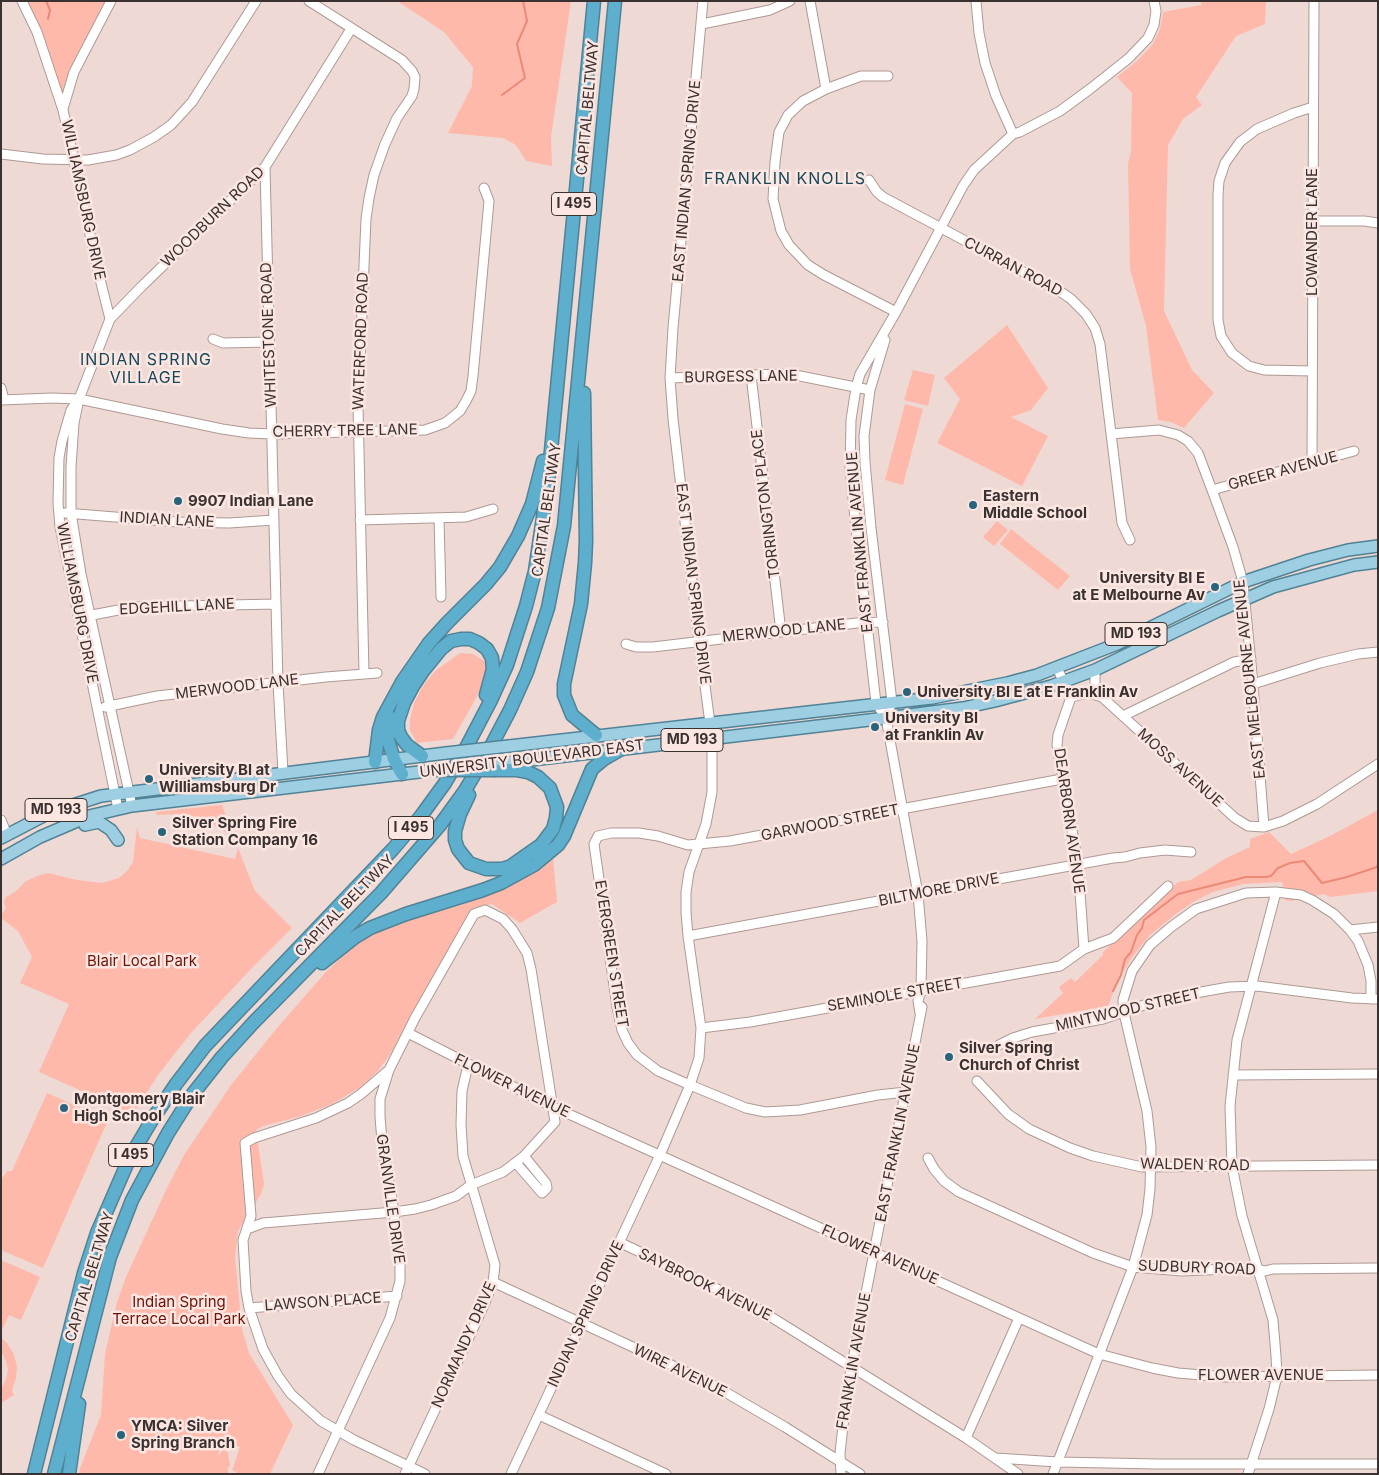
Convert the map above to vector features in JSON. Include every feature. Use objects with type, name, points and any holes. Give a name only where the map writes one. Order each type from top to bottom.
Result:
[{"type":"highway","name":"CAPITAL BELTWAY","points":[[34,1474],[84,1273],[97,1233],[130,1157],[176,1084],[205,1046],[407,833],[437,794],[467,746],[507,665],[526,606],[539,546],[555,407],[594,1]]},
{"type":"highway","name":"CAPITAL BELTWAY","points":[[54,1474],[92,1322],[116,1240],[149,1166],[168,1133],[192,1095],[222,1058],[254,1022],[381,893],[440,825],[464,792],[488,752],[510,710],[537,642],[556,573],[565,518],[615,1]]},
{"type":"highway","points":[[583,338],[585,563],[581,604],[566,671],[564,690],[567,705],[572,715],[596,735]]},
{"type":"highway","points":[[375,762],[379,730],[383,717],[402,682],[429,643],[500,567],[518,536],[537,489],[555,407]]},
{"type":"highway","points":[[422,756],[401,737],[398,730],[400,714],[413,686],[431,660],[451,641],[461,639],[470,639],[487,649],[492,658],[493,669],[467,746]]},
{"type":"highway","points":[[402,682],[393,706],[388,732],[388,740],[394,759],[402,774]]},
{"type":"highway","points":[[436,770],[496,767],[528,772],[538,777],[550,788],[557,807],[553,829],[542,846],[511,866],[494,870],[477,867],[469,863],[458,849],[455,831],[460,814],[510,710]]},
{"type":"highway","points":[[254,1022],[336,952],[370,928],[387,920],[501,883],[526,870],[549,854],[564,836],[592,769],[604,758],[623,748]]},
{"type":"highway","points":[[69,1474],[92,1322]]},
{"type":"main road","name":"UNIVERSITY BOULEVARD EAST","points":[[4,837],[51,812],[116,793],[596,735],[932,698],[975,690],[1038,675],[1117,644],[1243,582],[1309,560],[1348,550],[1378,546]]},
{"type":"main road","name":"UNIVERSITY BOULEVARD EAST","points":[[496,767],[623,748],[963,708],[995,701],[1063,682],[1095,670],[1273,587],[1354,565],[1378,562]]},
{"type":"main road","name":"UNIVERSITY BOULEVARD EAST","points":[[1,860],[40,837],[63,827],[90,816],[132,806],[436,770]]},
{"type":"main road","points":[[63,827],[80,827],[99,822],[111,830],[118,840]]},
{"type":"street","name":"WILLIAMSBURG DRIVE","points":[[22,1],[37,32],[63,110],[110,319],[79,399],[72,438],[71,513],[81,574],[132,806]]},
{"type":"street","points":[[63,110],[77,65],[111,1]]},
{"type":"street","points":[[1,154],[88,160],[123,152],[154,137],[171,126],[197,95],[256,1]]},
{"type":"street","points":[[309,1],[351,29]]},
{"type":"street","name":"EAST INDIAN SPRING DRIVE","points":[[660,1155],[690,1085],[699,1058],[701,1028],[688,936],[686,892],[689,872],[706,824],[712,792],[711,722],[699,641],[673,419],[670,378],[704,1]]},
{"type":"street","points":[[702,24],[770,10],[790,1]]},
{"type":"street","points":[[810,1],[826,89]]},
{"type":"street","points":[[976,1],[985,63],[996,96],[1013,134]]},
{"type":"street","name":"EAST FRANKLIN AVENUE","points":[[875,1252],[920,1013],[918,1001],[921,990],[922,941],[918,894],[904,808],[886,718],[876,703],[850,468],[851,420],[856,388],[860,374],[896,312],[963,186],[974,170],[1013,134],[1060,111],[1129,58],[1148,38],[1154,25],[1156,11],[1154,1]]},
{"type":"street","name":"LOWANDER LANE","points":[[1312,463],[1314,1]]},
{"type":"street","name":"WATERFORD ROAD","points":[[351,29],[402,60],[412,71],[415,78],[412,96],[385,144],[374,175],[369,198],[364,255],[358,432],[364,674]]},
{"type":"street","name":"WOODBURN ROAD","points":[[110,319],[265,167],[351,29]]},
{"type":"street","points":[[888,76],[861,76],[826,89],[803,101],[788,115],[779,132],[773,199],[781,231],[789,245],[808,265],[896,312]]},
{"type":"street","points":[[1312,371],[1264,370],[1249,366],[1232,353],[1221,336],[1218,320],[1218,195],[1219,182],[1225,163],[1240,142],[1257,129],[1313,106]]},
{"type":"street","name":"WHITESTONE ROAD","points":[[265,167],[278,683],[283,772]]},
{"type":"street","name":"CURRAN ROAD","points":[[870,180],[877,192],[883,197],[1060,292],[1071,299],[1086,314],[1100,344],[1122,523],[1130,540]]},
{"type":"street","name":"CHERRY TREE LANE","points":[[2,400],[79,399],[222,430],[272,434],[425,430],[435,427],[453,417],[466,401],[471,391],[486,250],[489,202],[484,188]]},
{"type":"street","points":[[1312,221],[1364,220],[1378,223]]},
{"type":"street","name":"EAST FRANKLIN AVENUE","points":[[886,718],[892,702],[865,462],[866,420],[870,390],[896,312]]},
{"type":"street","points":[[213,338],[223,343],[269,342]]},
{"type":"street","name":"BURGESS LANE","points":[[670,378],[751,375],[800,376],[870,390]]},
{"type":"street","name":"TORRINGTON PLACE","points":[[751,375],[781,632]]},
{"type":"street","points":[[1,388],[2,400]]},
{"type":"street","name":"WILLIAMSBURG DRIVE","points":[[79,399],[71,410],[59,458],[60,513],[63,544],[99,709],[118,809]]},
{"type":"street","name":"EAST MELBOURNE AVENUE","points":[[1111,434],[1160,430],[1178,435],[1188,441],[1198,453],[1233,547],[1243,582],[1264,827]]},
{"type":"street","name":"GREER AVENUE","points":[[1212,490],[1354,451]]},
{"type":"street","points":[[360,520],[466,517],[493,509]]},
{"type":"street","name":"INDIAN LANE","points":[[60,513],[177,522],[274,520]]},
{"type":"street","points":[[439,518],[441,597]]},
{"type":"street","name":"EDGEHILL LANE","points":[[79,618],[134,608],[276,604]]},
{"type":"street","name":"MERWOOD LANE","points":[[626,644],[636,647],[653,647],[867,622],[883,622]]},
{"type":"street","points":[[1253,684],[1320,663],[1358,654],[1378,652]]},
{"type":"street","points":[[1123,716],[1234,662],[1251,659]]},
{"type":"street","points":[[1057,668],[1071,697],[1088,693],[1102,697]]},
{"type":"street","points":[[1095,670],[1095,686],[1102,697]]},
{"type":"street","name":"MERWOOD LANE","points":[[99,709],[157,696],[326,676],[377,673]]},
{"type":"street","name":"DEARBORN AVENUE","points":[[1071,697],[1058,735],[1057,745],[1078,864],[1088,948]]},
{"type":"street","name":"MOSS AVENUE","points":[[1102,697],[1235,818],[1248,826],[1264,827]]},
{"type":"street","points":[[1264,827],[1283,821],[1317,804],[1378,764]]},
{"type":"street","name":"GARWOOD STREET","points":[[598,836],[611,833],[639,833],[658,836],[688,845],[730,842],[1062,779]]},
{"type":"street","points":[[1,820],[4,837]]},
{"type":"street","name":"EVERGREEN STREET","points":[[598,836],[594,844],[617,1007],[622,1030],[628,1043],[637,1054],[658,1071],[746,1108],[765,1112],[800,1110],[878,1095],[906,1092]]},
{"type":"street","name":"BILTMORE DRIVE","points":[[688,936],[1157,850],[1190,852]]},
{"type":"street","name":"SEMINOLE STREET","points":[[701,1028],[750,1022],[1060,966],[1088,948],[1113,938],[1168,886]]},
{"type":"street","points":[[1248,1474],[1269,1409],[1277,1376],[1273,1320],[1242,1216],[1232,1166],[1230,1106],[1237,1040],[1276,892]]},
{"type":"street","points":[[1053,1474],[1133,1267],[1147,1215],[1151,1147],[1147,1111],[1124,1013],[1123,1000],[1132,971],[1150,946],[1171,926],[1196,909],[1246,893],[1276,892],[1301,895],[1312,900],[1334,914],[1350,930],[1358,941],[1368,965],[1374,999]]},
{"type":"street","name":"GRANVILLE DRIVE","points":[[318,1474],[390,1318],[400,1281],[394,1212],[380,1117],[380,1099],[389,1070],[474,914],[485,910],[503,919],[512,929],[527,953],[552,1106]]},
{"type":"street","points":[[1350,930],[1378,927]]},
{"type":"street","name":"MINTWOOD STREET","points":[[999,1045],[1032,1032],[1103,1019],[1162,999],[1229,987],[1251,986],[1374,999]]},
{"type":"street","name":"FLOWER AVENUE","points":[[408,1033],[552,1106],[1099,1354],[1178,1373],[1225,1377],[1378,1375]]},
{"type":"street","name":"NORMANDY DRIVE","points":[[407,1470],[493,1282],[495,1265],[463,1156],[461,1125],[462,1091],[468,1065]]},
{"type":"street","points":[[389,1070],[348,1103],[316,1118],[254,1138],[245,1143],[251,1216],[243,1240],[246,1291],[249,1308],[262,1349],[278,1376],[310,1413],[407,1470],[425,1474]]},
{"type":"street","points":[[1233,1075],[1378,1074]]},
{"type":"street","name":"WALDEN ROAD","points":[[977,1081],[1008,1114],[1029,1129],[1070,1148],[1093,1156],[1150,1167],[1378,1165]]},
{"type":"street","points":[[247,1229],[263,1223],[415,1209],[456,1196],[471,1185],[503,1172],[524,1156],[555,1122],[552,1106]]},
{"type":"street","name":"INDIAN SPRING DRIVE","points":[[511,1474],[660,1155]]},
{"type":"street","points":[[516,1163],[542,1193],[546,1188],[546,1183],[524,1156]]},
{"type":"street","name":"SUDBURY ROAD","points":[[928,1158],[944,1181],[960,1192],[1093,1253],[1133,1267],[1182,1271],[1251,1268],[1265,1271],[1273,1269],[1378,1268]]},
{"type":"street","name":"SAYBROOK AVENUE","points":[[619,1242],[755,1307],[966,1438],[1018,1474]]},
{"type":"street","name":"FRANKLIN AVENUE","points":[[840,1470],[845,1405],[875,1252]]},
{"type":"street","name":"WIRE AVENUE","points":[[493,1282],[708,1382],[785,1427],[840,1470],[860,1474]]},
{"type":"street","name":"LAWSON PLACE","points":[[249,1308],[397,1296]]},
{"type":"street","points":[[966,1438],[1019,1318]]},
{"type":"street","points":[[539,1415],[666,1474]]},
{"type":"street","points":[[994,1458],[1058,1462],[1158,1464],[1378,1464]]},
{"type":"green space","points":[[26,1],[106,1],[78,53],[72,94],[60,96]]},
{"type":"green space","points":[[397,1],[571,1],[551,137],[552,166],[526,161],[516,145],[503,138],[448,133],[472,86],[473,67],[444,32]]},
{"type":"green space","points":[[1201,1],[1266,1],[1265,24],[1236,36],[1196,97],[1202,105],[1183,119],[1168,145],[1164,311],[1192,370],[1214,393],[1184,428],[1171,422],[1158,420],[1146,326],[1130,269],[1128,164],[1131,151],[1132,93],[1117,77],[1137,61],[1153,44],[1160,29],[1163,12],[1201,5]]},
{"type":"green space","points":[[1007,325],[1048,388],[1031,410],[1011,417],[1048,436],[1022,486],[937,443],[960,399],[944,378]]},
{"type":"green space","points":[[913,370],[935,375],[928,406],[904,400]]},
{"type":"green space","points":[[905,404],[923,409],[903,485],[885,480]]},
{"type":"green space","points":[[997,521],[1008,530],[994,546],[983,537]]},
{"type":"green space","points":[[1011,529],[1070,576],[1058,590],[1000,544]]},
{"type":"green space","points":[[460,653],[473,654],[486,662],[487,676],[453,739],[417,743],[410,730],[414,703],[423,686],[435,671]]},
{"type":"green space","points":[[222,805],[236,843],[224,831],[201,818],[182,814],[157,815],[156,812]]},
{"type":"green space","points":[[1378,810],[1378,891],[1330,897],[1324,894],[1291,901],[1285,900],[1282,882],[1243,884],[1213,892],[1193,902],[1150,935],[1133,956],[1119,978],[1108,1006],[1035,1019],[1063,993],[1059,987],[1071,978],[1075,982],[1103,955],[1103,952],[1178,882],[1191,880],[1226,858],[1250,847],[1250,839],[1269,832],[1291,854],[1332,835]]},
{"type":"green space","name":"Blair Local Park","points":[[137,827],[140,838],[235,859],[238,848],[255,891],[292,928],[191,1033],[158,1075],[133,1114],[39,1072],[69,1004],[20,983],[32,957],[18,931],[1,918],[1,915],[6,908],[4,902],[6,897],[15,892],[26,881],[40,875],[48,873],[77,880],[102,883],[119,878],[133,862]]},
{"type":"green space","name":"Indian Spring Terrace Local Park","points":[[553,857],[557,902],[520,923],[492,904],[481,906],[472,912],[412,1013],[391,1053],[378,1071],[361,1087],[332,1104],[298,1117],[263,1126],[256,1130],[264,1184],[261,1194],[238,1231],[235,1257],[242,1329],[249,1353],[293,1425],[270,1474],[239,1474],[232,1470],[240,1447],[221,1440],[218,1456],[223,1450],[228,1452],[230,1467],[228,1467],[228,1474],[79,1474],[101,1415],[105,1354],[117,1302],[126,1277],[184,1155],[231,1085],[325,973],[352,947],[385,926],[459,906],[505,888],[538,869]]},
{"type":"green space","points":[[47,1093],[108,1120],[43,1268],[1,1250],[1,1180],[7,1171],[12,1171]]},
{"type":"green space","points":[[1,1260],[40,1277],[21,1320],[9,1315],[2,1330]]},
{"type":"green space","points":[[1,1338],[7,1343],[14,1354],[17,1367],[12,1390],[14,1395],[1,1403],[1,1389],[8,1370],[1,1351]]},
{"type":"waterway","points":[[46,1],[50,10],[48,19]]},
{"type":"waterway","points":[[502,95],[525,78],[517,44],[527,21],[523,1]]},
{"type":"waterway","points":[[1113,991],[1121,975],[1125,959],[1131,952],[1144,920],[1178,894],[1246,877],[1271,876],[1278,868],[1290,863],[1304,861],[1322,883],[1377,867],[1378,864]]},
{"type":"place","name":"9907 Indian Lane","points":[[178,501]]},
{"type":"place","name":"Eastern Middle School","points":[[973,505]]},
{"type":"place","name":"University Bl E at E Melbourne Av","points":[[1215,587]]},
{"type":"place","name":"University Bl E at E Franklin Av","points":[[907,692]]},
{"type":"place","name":"University Bl at Franklin Av","points":[[875,727]]},
{"type":"place","name":"University Bl at Williamsburg Dr","points":[[149,779]]},
{"type":"place","name":"Silver Spring Fire Station Company 16","points":[[162,832]]},
{"type":"place","name":"Silver Spring Church of Christ","points":[[949,1057]]},
{"type":"place","name":"Montgomery Blair High School","points":[[64,1108]]},
{"type":"place","name":"YMCA: Silver Spring Branch","points":[[121,1435]]},
{"type":"district","name":"FRANKLIN KNOLLS","points":[[785,179]]},
{"type":"district","name":"INDIAN SPRING VILLAGE","points":[[146,369]]}]
